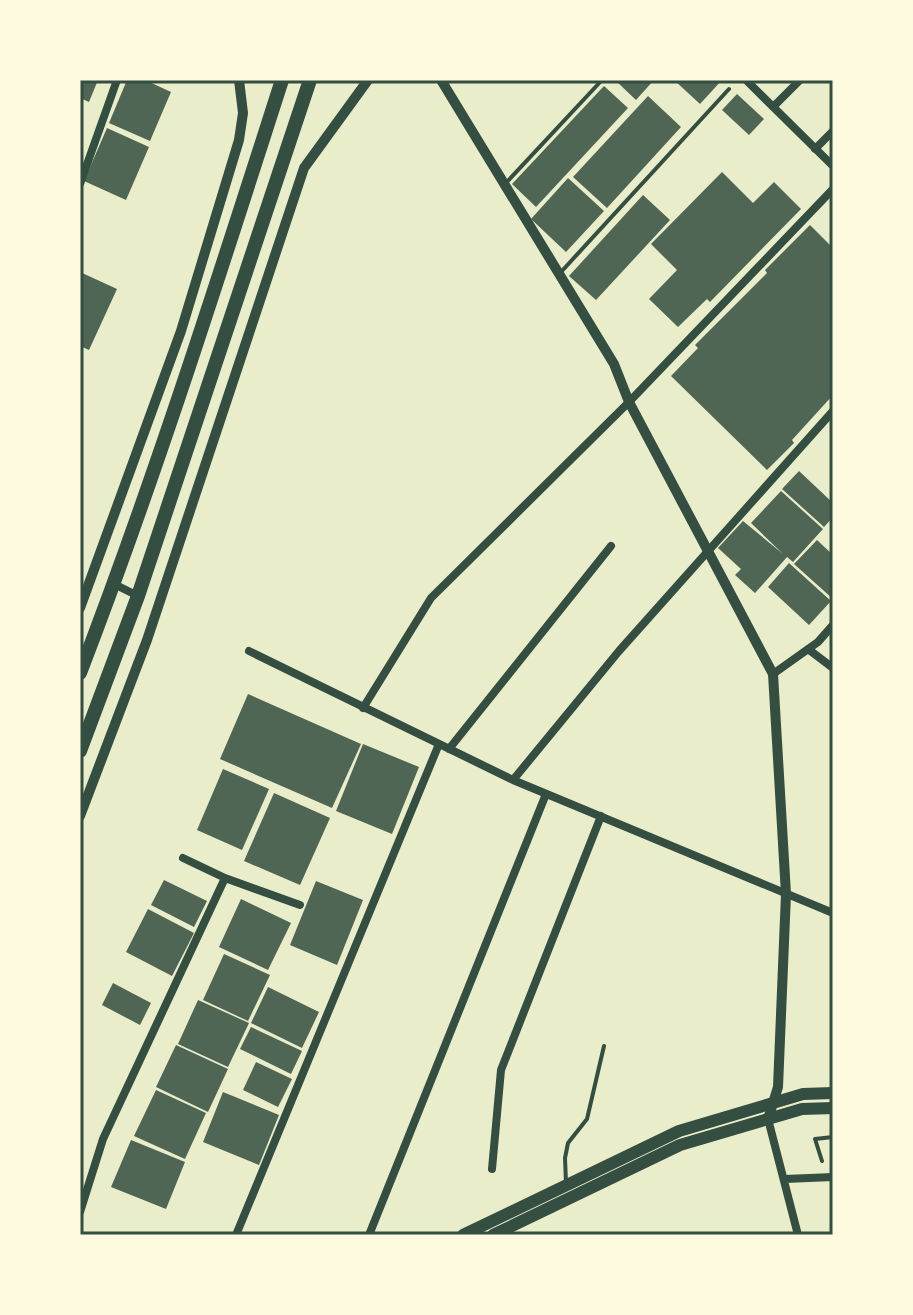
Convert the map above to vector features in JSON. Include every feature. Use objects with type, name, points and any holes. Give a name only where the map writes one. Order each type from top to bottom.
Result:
[{"type":"highway","points":[[80,673],[114,584],[282,80]]},
{"type":"highway","points":[[80,751],[138,596],[310,80]]},
{"type":"main road","points":[[463,1235],[679,1131],[803,1094],[833,1093]]},
{"type":"main road","points":[[493,1235],[680,1145],[802,1109],[833,1108]]},
{"type":"street","points":[[80,184],[117,80]]},
{"type":"street","points":[[80,608],[181,331],[239,140],[243,113],[239,80]]},
{"type":"street","points":[[80,816],[165,588],[304,168],[368,80]]},
{"type":"street","points":[[441,80],[614,364],[629,402],[773,674],[786,894],[778,1087],[768,1119],[798,1235]]},
{"type":"street","points":[[746,80],[833,166]]},
{"type":"street","points":[[773,107],[800,80]]},
{"type":"street","points":[[815,149],[833,131]]},
{"type":"street","points":[[363,708],[431,598],[629,402],[833,189]]},
{"type":"street","points":[[513,780],[709,548],[833,411]]},
{"type":"street","points":[[449,749],[611,546]]},
{"type":"street","points":[[114,584],[138,596]]},
{"type":"street","points":[[773,674],[808,649],[833,625]]},
{"type":"street","points":[[808,649],[833,668]]},
{"type":"street","points":[[249,651],[513,780],[833,913]]},
{"type":"street","points":[[236,1235],[439,744]]},
{"type":"street","points":[[369,1235],[546,794]]},
{"type":"street","points":[[492,1169],[501,1070],[601,816]]},
{"type":"street","points":[[183,858],[225,878],[300,905]]},
{"type":"street","points":[[80,1212],[103,1139],[225,878]]},
{"type":"street","points":[[785,1179],[833,1177]]},
{"type":"lane","points":[[504,185],[602,80]]},
{"type":"lane","points":[[559,274],[729,89]]},
{"type":"lane","points":[[566,1186],[568,1143],[587,1119],[604,1046]]},
{"type":"lane","points":[[822,1161],[815,1139],[833,1137]]},
{"type":"building","points":[[80,80],[98,80],[89,102],[80,98]]},
{"type":"building","points":[[127,80],[145,80],[171,92],[150,141],[109,123]]},
{"type":"building","points":[[615,80],[654,80],[636,100]]},
{"type":"building","points":[[674,80],[722,80],[700,104]]},
{"type":"building","points":[[604,86],[628,108],[536,207],[512,184]]},
{"type":"building","points":[[737,94],[764,119],[749,135],[722,110]]},
{"type":"building","points":[[648,96],[681,127],[607,208],[573,177]]},
{"type":"building","points":[[107,128],[149,147],[126,200],[84,181]]},
{"type":"building","points":[[722,172],[753,203],[774,182],[801,209],[710,302],[707,299],[678,327],[649,299],[677,270],[651,244]]},
{"type":"building","points":[[568,178],[604,211],[566,252],[531,219]]},
{"type":"building","points":[[643,195],[670,220],[596,300],[569,276]]},
{"type":"building","points":[[810,225],[833,248],[833,395],[792,440],[794,443],[767,470],[671,376],[698,348],[695,345]]},
{"type":"building","points":[[80,272],[117,289],[89,350],[80,346]]},
{"type":"building","points":[[799,471],[833,503],[833,517],[824,527],[782,489]]},
{"type":"building","points":[[781,491],[823,529],[793,562],[787,557],[755,593],[735,575],[741,569],[718,548],[743,521],[783,554],[751,523]]},
{"type":"building","points":[[817,540],[833,555],[833,599],[794,564]]},
{"type":"building","points":[[789,563],[831,601],[809,625],[768,587]]},
{"type":"building","points":[[248,694],[361,744],[332,808],[220,759]]},
{"type":"building","points":[[363,744],[419,767],[392,834],[336,811]]},
{"type":"building","points":[[223,769],[269,789],[242,850],[197,830]]},
{"type":"building","points":[[274,793],[330,818],[300,885],[244,861]]},
{"type":"building","points":[[164,880],[207,901],[194,927],[151,905]]},
{"type":"building","points":[[316,881],[363,900],[337,965],[290,945]]},
{"type":"building","points":[[241,899],[291,923],[268,970],[219,947]]},
{"type":"building","points":[[148,909],[194,933],[172,976],[126,952]]},
{"type":"building","points":[[224,954],[270,975],[248,1021],[203,1000]]},
{"type":"building","points":[[113,983],[151,1003],[140,1025],[102,1005]]},
{"type":"building","points":[[268,987],[319,1012],[302,1048],[251,1023]]},
{"type":"building","points":[[198,1000],[249,1023],[228,1067],[178,1044]]},
{"type":"building","points":[[251,1027],[302,1051],[291,1074],[240,1049]]},
{"type":"building","points":[[176,1045],[228,1069],[208,1112],[156,1087]]},
{"type":"building","points":[[256,1062],[292,1079],[278,1107],[243,1090]]},
{"type":"building","points":[[156,1090],[206,1113],[185,1159],[134,1136]]},
{"type":"building","points":[[223,1092],[279,1115],[259,1165],[203,1142]]},
{"type":"building","points":[[131,1140],[185,1162],[166,1209],[111,1187]]}]
